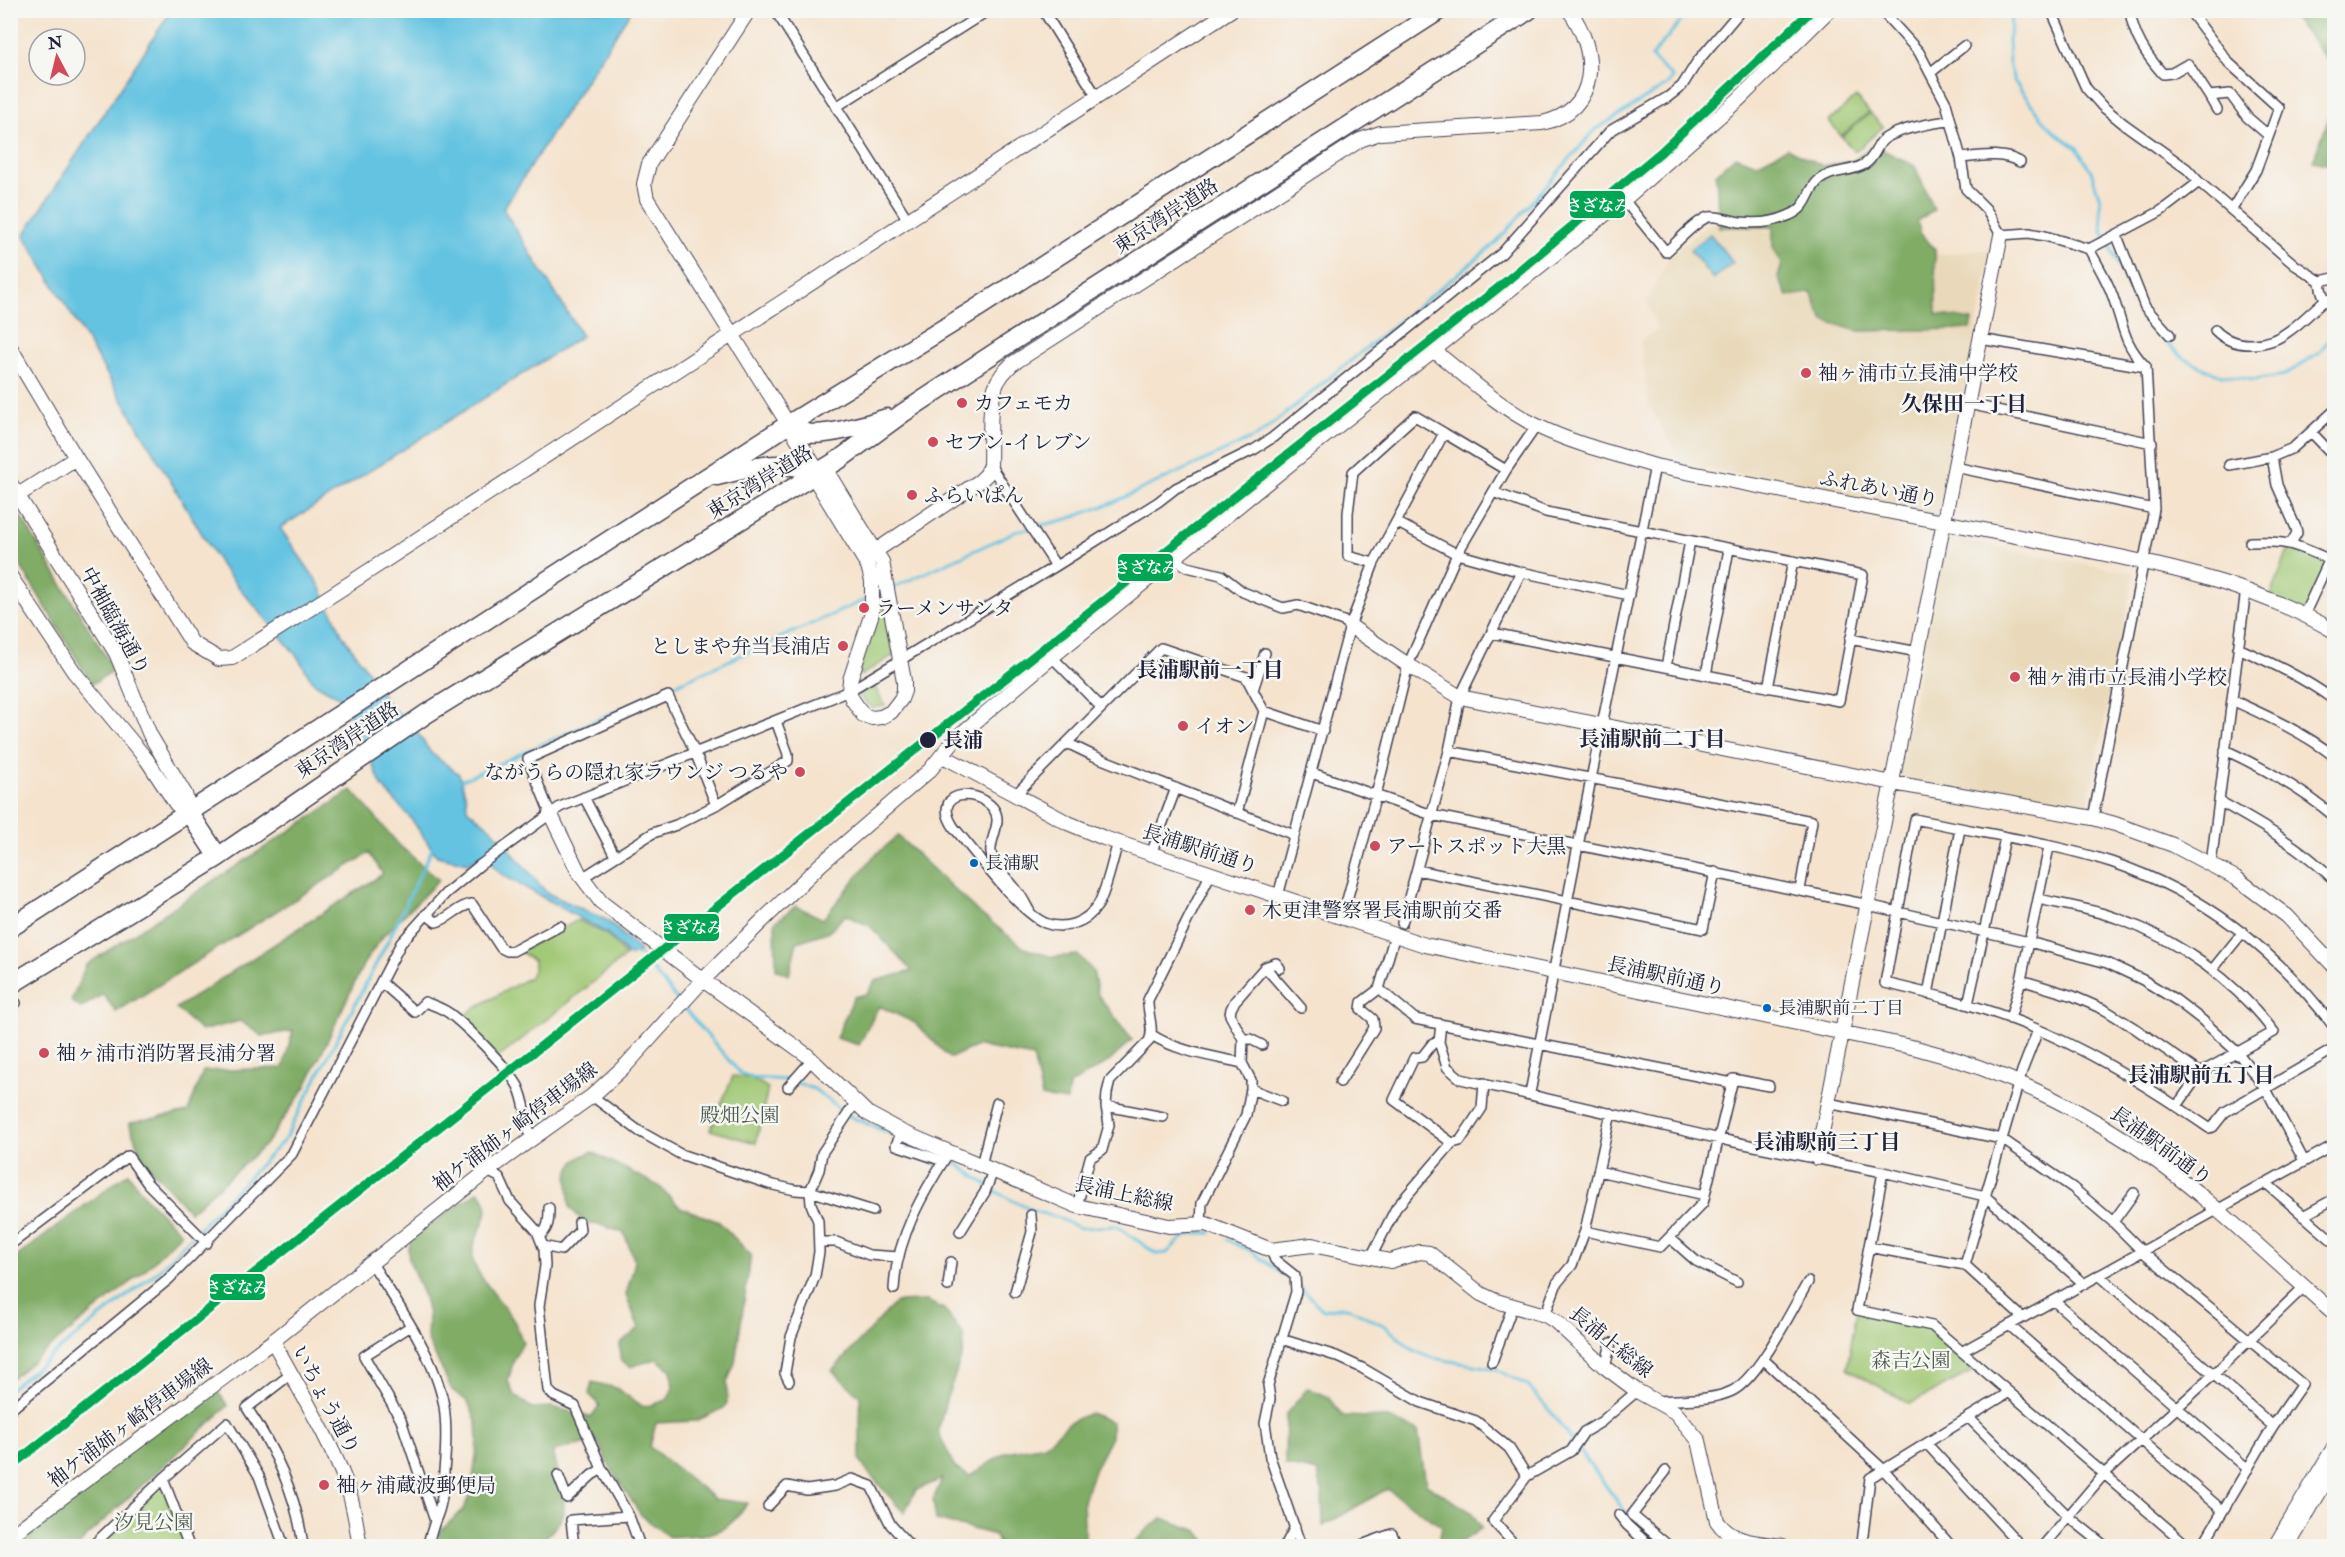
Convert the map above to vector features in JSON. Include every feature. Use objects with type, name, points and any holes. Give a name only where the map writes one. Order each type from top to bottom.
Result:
[{"type":"highway","name":"東京湾岸道路","points":[[10,928],[190,814],[403,672],[789,424],[974,310],[1440,10]]},
{"type":"highway","name":"東京湾岸道路","points":[[10,985],[218,857],[426,714],[819,473],[903,413],[1529,10]]},
{"type":"highway","points":[[789,424],[805,433],[815,434],[868,424],[903,413]]},
{"type":"highway","points":[[703,480],[747,469],[786,464],[819,473]]},
{"type":"highway","points":[[190,814],[218,857]]},
{"type":"street","points":[[749,10],[649,164],[644,184],[647,199],[819,473],[818,484],[868,566],[872,581],[872,613],[850,680],[849,692],[863,715],[872,718],[882,717],[896,708],[904,691],[886,578],[877,551],[829,475],[819,473]]},
{"type":"street","points":[[775,10],[908,220]]},
{"type":"street","points":[[836,107],[989,10]]},
{"type":"street","points":[[1043,10],[1097,97]]},
{"type":"street","points":[[10,347],[76,458],[192,643],[219,659],[232,657],[338,591],[1231,10]]},
{"type":"street","points":[[864,558],[980,481],[987,474],[990,465],[992,397],[1001,375],[1012,364],[1360,140],[1380,134],[1542,123],[1556,120],[1569,112],[1586,88],[1590,76],[1590,62],[1585,36],[1569,10]]},
{"type":"street","points":[[10,1410],[169,1279],[204,1240],[297,1148],[401,944],[446,893],[480,865],[549,813],[695,752],[849,692],[1056,566],[1158,502],[1176,488],[1272,438],[1502,253],[1610,131],[1668,97],[1682,86],[1697,63],[1741,10]]},
{"type":"street","name":"袖ケ浦姉ヶ崎停車場線","points":[[10,1536],[273,1341],[487,1171],[592,1096],[627,1064],[703,980],[821,864],[930,770],[955,739],[1173,559],[1624,200],[1738,100],[1829,10]]},
{"type":"street","points":[[1817,1158],[2001,235],[1986,209],[1966,189],[1961,158],[1946,103],[1919,52],[1881,10]]},
{"type":"street","points":[[2050,10],[2086,88],[2102,106],[2187,169],[2199,183],[2295,265],[2320,281],[2334,278]]},
{"type":"street","points":[[2130,10],[2132,29],[2152,62],[2163,74],[2172,73],[2188,64],[2217,110]]},
{"type":"street","points":[[2189,10],[2229,63],[2279,108],[2256,170],[2232,209]]},
{"type":"street","points":[[1930,73],[1964,46]]},
{"type":"street","points":[[2208,96],[2230,94],[2247,117],[2268,135]]},
{"type":"street","points":[[1624,200],[1665,252],[1703,220],[1710,217],[1742,222],[1770,222],[1798,212],[1817,182],[1832,172],[1863,165],[1870,160],[1882,141],[1889,135],[1950,121]]},
{"type":"street","points":[[1961,158],[1994,155],[2020,162]]},
{"type":"street","points":[[2001,235],[2029,233],[2089,249],[2161,211],[2199,183]]},
{"type":"street","points":[[2117,236],[2145,307],[2170,335]]},
{"type":"street","points":[[2089,249],[2114,299],[2121,328],[2133,353],[2146,367],[2154,509],[2093,819]]},
{"type":"street","points":[[2320,281],[2321,293],[2325,300],[2334,307]]},
{"type":"street","points":[[2215,330],[2220,335],[2240,344],[2260,344],[2287,333],[2325,300]]},
{"type":"street","points":[[1980,339],[2146,367]]},
{"type":"street","name":"ふれあい通り","points":[[1433,351],[1509,409],[1537,425],[1594,448],[1655,466],[2181,570],[2246,589],[2305,613],[2334,631]]},
{"type":"street","points":[[1968,404],[2152,443]]},
{"type":"street","points":[[2229,465],[2272,457],[2293,448],[2334,411]]},
{"type":"street","points":[[1374,563],[1348,556],[1348,513],[1353,472],[1415,416],[1506,470]]},
{"type":"street","points":[[1342,918],[1376,795],[1408,665],[1457,554],[1506,470],[1537,425]]},
{"type":"street","points":[[1278,896],[1350,626],[1374,563],[1444,433]]},
{"type":"street","points":[[2312,433],[2334,456]]},
{"type":"street","points":[[2272,457],[2277,485],[2296,528],[2297,533],[2291,543]]},
{"type":"street","points":[[13,493],[76,458]]},
{"type":"street","points":[[990,465],[1056,566]]},
{"type":"street","points":[[1530,1094],[1655,466]]},
{"type":"street","points":[[1955,467],[2154,509]]},
{"type":"street","points":[[1492,633],[1839,701],[1863,575],[1546,512],[1493,492]]},
{"type":"street","name":"中袖臨海通り","points":[[13,493],[116,653],[150,735],[185,794],[190,814]]},
{"type":"street","points":[[1396,522],[1457,554],[1521,572],[1629,595]]},
{"type":"street","points":[[1666,667],[1690,541]]},
{"type":"street","points":[[2250,542],[2291,543],[2330,560]]},
{"type":"street","points":[[1706,675],[1730,549]]},
{"type":"street","points":[[2305,613],[2334,550]]},
{"type":"street","points":[[1173,559],[1187,567],[1221,575],[1243,592],[1283,608],[1298,605],[1343,621],[1460,697],[1893,783],[2093,819],[2147,835],[2236,878],[2287,916],[2334,965]]},
{"type":"street","points":[[1768,688],[1793,561]]},
{"type":"street","points":[[1340,1082],[1374,1028],[1373,1019],[1361,1010],[1362,1002],[1379,989],[1399,929],[1449,751],[1460,697],[1521,572]]},
{"type":"street","points":[[10,576],[74,672],[147,760],[176,804],[190,814]]},
{"type":"street","points":[[2211,864],[2246,589]]},
{"type":"street","points":[[1850,639],[1918,652]]},
{"type":"street","points":[[1014,796],[1161,648],[1246,677],[1264,711],[1237,813]]},
{"type":"street","points":[[2238,648],[2276,664],[2334,700]]},
{"type":"street","points":[[1253,690],[1265,653]]},
{"type":"street","points":[[1052,657],[1101,707]]},
{"type":"street","points":[[549,813],[528,759],[668,696],[695,752],[716,805]]},
{"type":"street","points":[[2232,700],[2298,732],[2334,756]]},
{"type":"street","points":[[1264,711],[1323,731]]},
{"type":"street","points":[[582,878],[653,833],[716,805],[788,761],[788,754],[776,721]]},
{"type":"street","points":[[1067,743],[1094,756],[1294,835]]},
{"type":"street","points":[[2225,750],[2254,763],[2293,786],[2334,816]]},
{"type":"street","points":[[1449,751],[1812,821],[1800,890]]},
{"type":"street","name":"長浦駅前通り","points":[[943,756],[1068,823],[1118,843],[1342,918],[1399,929],[1470,956],[1941,1054],[2019,1083],[2095,1121],[2133,1144],[2216,1210],[2334,1313]]},
{"type":"street","points":[[1312,773],[1432,815],[1869,905],[2030,942],[2107,963],[2143,980],[2176,1000],[2238,1053],[2266,1089],[2304,1161]]},
{"type":"street","points":[[1151,854],[1176,788]]},
{"type":"street","points":[[1030,912],[1019,893],[995,863],[992,855],[991,846],[997,826],[995,811],[990,805],[965,794],[948,802],[950,822],[1006,888],[1030,912],[1045,922],[1062,926],[1072,924],[1091,914],[1099,902],[1118,843]]},
{"type":"street","points":[[584,797],[615,856]]},
{"type":"street","points":[[2219,801],[2268,828],[2307,856],[2334,880]]},
{"type":"street","name":"長浦上総線","points":[[549,813],[582,878],[601,902],[812,1060],[867,1113],[946,1156],[987,1168],[1077,1206],[1169,1226],[1201,1224],[1216,1226],[1271,1250],[1312,1245],[1390,1261],[1424,1252],[1472,1289],[1496,1301],[1545,1315],[1567,1330],[1605,1367],[1637,1391],[1659,1401],[1675,1412],[1699,1441],[1717,1521],[1723,1531],[1745,1540],[1783,1546]]},
{"type":"street","points":[[2334,1027],[2290,974],[2243,932],[2169,886],[2110,862],[1915,819],[1885,983],[1968,1004],[2038,1030],[2125,1073],[2209,1128],[2213,1127],[2225,1112],[2334,1049]]},
{"type":"street","points":[[1928,994],[1960,829]]},
{"type":"street","points":[[1968,1004],[1986,932],[2005,838]]},
{"type":"street","points":[[2010,1019],[2030,942],[2049,847]]},
{"type":"street","points":[[1417,870],[1702,929],[1714,872]]},
{"type":"street","points":[[1077,1206],[1090,1158],[1102,1150],[1109,1125],[1106,1106],[1110,1081],[1149,1041],[1152,1035],[1147,1010],[1148,1000],[1211,873]]},
{"type":"street","points":[[2038,898],[2117,918],[2145,929],[2212,970],[2256,1009],[2274,1032],[2200,1073],[2177,1106]]},
{"type":"street","points":[[426,914],[436,922],[444,920],[462,905],[472,904],[501,948],[507,951],[513,951],[560,926]]},
{"type":"street","points":[[2212,970],[2243,932]]},
{"type":"street","points":[[1201,1224],[1202,1203],[1246,1115],[1251,1089],[1251,1080],[1242,1063],[1243,1038],[1230,1016],[1231,1009],[1234,1001],[1265,967],[1276,963],[1280,968]]},
{"type":"street","points":[[1265,967],[1301,1008]]},
{"type":"street","points":[[2021,980],[2073,996],[2105,1010],[2200,1073]]},
{"type":"street","points":[[381,982],[415,1012],[425,1002],[443,1009],[501,1064],[518,1086],[529,1125],[530,1141]]},
{"type":"street","points":[[1379,989],[1414,1019],[1732,1083]]},
{"type":"street","points":[[1441,1024],[1439,1042],[1448,1067],[1461,1079],[1720,1139],[1883,1172],[1985,1196],[2084,1284]]},
{"type":"street","points":[[1965,1265],[2019,1083],[2038,1030]]},
{"type":"street","points":[[1152,1035],[1186,1049],[1242,1063]]},
{"type":"street","points":[[1243,1038],[1262,1046]]},
{"type":"street","points":[[1439,1042],[1434,1043],[1422,1057],[1414,1058],[1394,1100],[1452,1143]]},
{"type":"street","points":[[788,1087],[812,1060]]},
{"type":"street","points":[[1585,1231],[1660,1247],[1703,1203],[1733,1079],[1769,1086]]},
{"type":"street","points":[[1371,1257],[1396,1208],[1452,1143],[1460,1141],[1482,1108],[1484,1083]]},
{"type":"street","points":[[1251,1089],[1282,1101]]},
{"type":"street","points":[[592,1096],[639,1131],[680,1154],[769,1184],[810,1191],[873,1211]]},
{"type":"street","points":[[789,1381],[785,1373],[791,1337],[815,1276],[819,1242],[818,1221],[811,1204],[810,1191],[819,1170],[822,1154],[856,1102]]},
{"type":"street","points":[[960,1232],[986,1192],[987,1168],[997,1103]]},
{"type":"street","points":[[1828,1103],[2002,1139],[2073,1188],[2113,1222],[2142,1251],[2301,1384],[2273,1426],[2202,1546]]},
{"type":"street","points":[[1106,1106],[1163,1118]]},
{"type":"street","points":[[1545,1315],[1557,1282],[1572,1265],[1585,1231],[1611,1113]]},
{"type":"street","points":[[1963,1351],[2334,1145]]},
{"type":"street","points":[[10,1245],[128,1156],[148,1184],[204,1240]]},
{"type":"street","points":[[894,1289],[895,1269],[911,1221],[920,1200],[946,1156]]},
{"type":"street","points":[[487,1171],[499,1177],[510,1201],[537,1230],[543,1246],[545,1266],[539,1306],[548,1390],[554,1396],[575,1406],[602,1469],[629,1516],[640,1546]]},
{"type":"street","points":[[1598,1171],[1705,1195]]},
{"type":"street","points":[[1883,1172],[1857,1310],[1932,1326],[2188,1546]]},
{"type":"street","points":[[2265,1183],[2334,1242]]},
{"type":"street","points":[[2113,1222],[2134,1193]]},
{"type":"street","points":[[2303,1216],[2334,1199]]},
{"type":"street","points":[[539,1236],[547,1228],[549,1208]]},
{"type":"street","points":[[1015,1292],[1032,1232],[1031,1215]]},
{"type":"street","points":[[543,1246],[561,1250],[579,1230],[579,1222]]},
{"type":"street","points":[[1670,1238],[1696,1261],[1737,1282]]},
{"type":"street","points":[[819,1242],[836,1242],[869,1255],[899,1257]]},
{"type":"street","points":[[1869,1247],[1965,1265],[2023,1318]]},
{"type":"street","points":[[1271,1250],[1275,1260],[1295,1276],[1296,1292],[1268,1385],[1270,1399],[1266,1423],[1270,1457],[1301,1546]]},
{"type":"street","points":[[371,1262],[411,1326],[434,1374],[444,1405],[445,1456],[441,1508],[427,1546]]},
{"type":"street","points":[[948,1286],[951,1262]]},
{"type":"street","points":[[2099,1275],[2273,1426]]},
{"type":"street","points":[[1659,1401],[1722,1395],[1745,1382],[1762,1359],[1808,1282]]},
{"type":"street","points":[[2043,1546],[2104,1474],[2178,1408],[2304,1287]]},
{"type":"street","points":[[2054,1300],[2248,1469]]},
{"type":"street","points":[[1492,1362],[1513,1305]]},
{"type":"street","points":[[2009,1325],[2223,1510]]},
{"type":"street","points":[[411,1326],[364,1356],[401,1420],[435,1521]]},
{"type":"street","points":[[1281,1339],[1336,1356],[1362,1368],[1420,1402],[1476,1421],[1509,1448],[1527,1476]]},
{"type":"street","name":"いちょう通り","points":[[273,1341],[319,1424],[347,1484],[360,1546]]},
{"type":"street","points":[[1605,1367],[1611,1343]]},
{"type":"street","points":[[1762,1359],[1884,1470],[1951,1546]]},
{"type":"street","points":[[291,1374],[248,1408],[287,1482],[303,1546]]},
{"type":"street","points":[[1516,1546],[1493,1521],[1527,1476],[1571,1451],[1584,1432],[1601,1422],[1637,1391]]},
{"type":"street","points":[[1865,1546],[1862,1543],[1870,1478],[2008,1393]]},
{"type":"street","points":[[1968,1418],[2069,1517],[2105,1546]]},
{"type":"street","points":[[92,1546],[226,1423],[259,1476],[284,1546]]},
{"type":"street","points":[[1927,1444],[2021,1546]]},
{"type":"street","points":[[2275,1546],[2334,1447]]},
{"type":"street","points":[[2288,1546],[2334,1467]]},
{"type":"street","points":[[558,1475],[567,1498],[602,1469]]},
{"type":"street","points":[[1666,1471],[1632,1515],[1670,1546]]},
{"type":"street","points":[[163,1479],[189,1546]]},
{"type":"street","points":[[768,1506],[787,1486],[807,1490],[835,1486],[852,1479],[871,1486],[891,1525],[910,1546]]},
{"type":"street","points":[[1619,1515],[1650,1546]]},
{"type":"street","points":[[574,1546],[571,1520],[629,1516]]},
{"type":"street","points":[[1286,1546],[1294,1527]]},
{"type":"street","points":[[1359,1546],[1392,1534],[1397,1546]]},
{"type":"shaded area","name":"袖ヶ浦市立長浦中学校","points":[[1726,222],[1763,231],[1785,227],[1783,293],[1935,318],[1935,255],[1992,249],[1939,516],[1682,463],[1649,406],[1641,341],[1658,329],[1647,302],[1671,254],[1709,224]]},
{"type":"shaded area","name":"袖ヶ浦市立長浦小学校","points":[[1944,537],[2134,573],[2086,812],[1899,780]]},
{"type":"green space","points":[[2290,11],[2334,11],[2334,69],[2294,18]]},
{"type":"green space","points":[[1856,97],[1869,112],[1841,136],[1829,121]]},
{"type":"green space","points":[[2334,104],[2334,166],[2313,161]]},
{"type":"green space","points":[[1870,113],[1883,127],[1855,152],[1842,137]]},
{"type":"green space","points":[[1873,145],[1915,166],[1934,210],[1917,221],[1921,234],[1935,249],[1936,314],[1972,320],[1970,329],[1857,331],[1823,320],[1811,293],[1788,296],[1778,278],[1782,264],[1773,247],[1773,227],[1719,227],[1716,174],[1735,156],[1757,164],[1787,148],[1823,166],[1853,161]]},
{"type":"green space","points":[[21,517],[114,670],[92,684],[11,550],[11,524]]},
{"type":"green space","points":[[2291,543],[2330,560],[2305,613],[2270,598]]},
{"type":"green space","points":[[881,582],[894,655],[860,676],[859,669],[878,615]]},
{"type":"green space","points":[[872,682],[885,706],[872,708],[859,696],[860,690]]},
{"type":"green space","points":[[352,790],[399,845],[439,880],[384,935],[364,963],[305,1088],[265,1145],[190,1212],[142,1158],[129,1123],[188,1112],[203,1071],[283,1068],[293,1031],[262,1036],[240,1021],[201,1031],[176,1008],[383,874],[369,853],[116,1012],[103,994],[81,1008],[71,1001],[86,965]]},
{"type":"green space","points":[[898,836],[977,911],[1024,948],[1052,957],[1078,955],[1093,971],[1098,995],[1132,1040],[1110,1061],[1069,1085],[1067,1101],[1042,1097],[1033,1057],[977,1046],[950,1058],[915,1023],[879,1006],[859,1045],[836,1038],[854,997],[867,994],[875,981],[912,971],[870,926],[845,915],[830,931],[797,942],[789,975],[776,969],[775,922],[796,906],[823,919],[873,857]]},
{"type":"green space","points":[[578,920],[606,934],[626,956],[498,1058],[461,1019],[475,1008],[530,977],[534,961],[519,951]]},
{"type":"green space","name":"殿畑公園","points":[[733,1076],[752,1078],[768,1088],[756,1143],[710,1130]]},
{"type":"green space","points":[[592,1152],[659,1186],[680,1207],[719,1222],[751,1255],[735,1363],[727,1382],[727,1403],[724,1408],[696,1421],[656,1423],[650,1447],[715,1499],[747,1503],[739,1515],[723,1529],[705,1534],[669,1537],[641,1515],[609,1466],[598,1441],[553,1451],[562,1488],[563,1513],[557,1525],[537,1544],[532,1546],[439,1546],[439,1532],[463,1510],[471,1492],[478,1441],[477,1423],[468,1402],[452,1390],[427,1339],[428,1315],[424,1297],[409,1260],[408,1250],[412,1237],[479,1191],[487,1208],[486,1216],[475,1240],[473,1259],[484,1281],[514,1321],[523,1343],[514,1359],[508,1381],[514,1395],[532,1408],[552,1407],[591,1417],[600,1405],[589,1394],[592,1382],[616,1388],[644,1407],[667,1400],[674,1386],[671,1370],[656,1359],[630,1367],[620,1359],[620,1344],[639,1328],[626,1295],[635,1262],[624,1233],[601,1225],[585,1223],[570,1208],[568,1180],[571,1167],[582,1156]]},
{"type":"green space","points":[[128,1173],[146,1198],[181,1233],[144,1271],[11,1379],[11,1261]]},
{"type":"green space","points":[[927,1301],[944,1309],[964,1336],[963,1353],[946,1400],[938,1431],[955,1468],[970,1476],[1006,1452],[1045,1445],[1070,1422],[1090,1413],[1112,1422],[1111,1437],[1095,1468],[1083,1501],[1085,1546],[999,1546],[995,1535],[936,1520],[933,1500],[942,1479],[916,1490],[904,1513],[866,1470],[860,1460],[860,1396],[832,1371],[896,1302]]},
{"type":"green space","name":"森吉公園","points":[[1857,1310],[1932,1326],[1980,1367],[1910,1404],[1847,1368]]},
{"type":"green space","points":[[215,1388],[228,1406],[87,1536],[79,1546],[11,1546],[11,1543],[143,1439]]},
{"type":"green space","points":[[1308,1388],[1327,1396],[1343,1416],[1389,1418],[1418,1431],[1426,1484],[1471,1512],[1482,1528],[1456,1546],[1438,1546],[1442,1527],[1387,1489],[1323,1526],[1322,1492],[1318,1472],[1285,1465],[1286,1414]]},
{"type":"green space","name":"汐見公園","points":[[163,1479],[187,1546],[96,1546]]},
{"type":"green space","points":[[1162,1518],[1198,1531],[1210,1546],[1131,1546],[1147,1529]]},
{"type":"water","points":[[171,11],[631,11],[503,209],[582,336],[280,528],[319,584],[343,636],[390,707],[409,720],[431,753],[459,774],[467,809],[492,829],[547,893],[608,921],[640,951],[629,956],[608,934],[501,874],[483,855],[468,863],[437,856],[412,820],[382,786],[357,728],[339,697],[313,682],[297,656],[221,566],[24,235]]},
{"type":"water","points":[[1710,234],[1733,263],[1713,279],[1690,250]]},
{"type":"waterway","points":[[890,589],[1017,531],[1068,519],[1112,503],[1259,435],[1496,243],[1595,130],[1668,84],[1672,77],[1651,57],[1690,10]]},
{"type":"waterway","points":[[2010,10],[2009,63],[2014,81],[2056,133],[2077,148],[2091,171],[2100,199],[2102,231],[2147,324],[2183,358],[2216,374],[2254,380],[2285,375],[2320,352],[2334,332]]},
{"type":"waterway","points":[[460,781],[867,599]]},
{"type":"waterway","points":[[10,1389],[157,1272],[285,1139],[389,939],[433,847]]},
{"type":"waterway","points":[[633,953],[641,956],[679,1002]]},
{"type":"waterway","points":[[683,1007],[740,1073],[752,1078],[789,1080],[814,1089],[851,1117],[894,1135]]},
{"type":"waterway","points":[[950,1159],[1000,1194],[1033,1211],[1056,1217],[1079,1228],[1116,1226],[1157,1254],[1167,1253],[1181,1239],[1191,1234],[1211,1233]]},
{"type":"waterway","points":[[1228,1240],[1251,1251],[1293,1282]]},
{"type":"waterway","points":[[1299,1286],[1323,1310],[1341,1307],[1351,1309],[1385,1326],[1413,1350],[1433,1358],[1496,1369],[1528,1386],[1573,1442]]},
{"type":"waterway","points":[[1577,1447],[1629,1517]]},
{"type":"transit line","name":"さざなみ","points":[[10,1467],[1498,288],[1661,152],[1812,10]]},
{"type":"place","name":"袖ヶ浦市立長浦中学校","points":[[1806,373]]},
{"type":"place","name":"カフェモカ","points":[[962,403]]},
{"type":"place","name":"セブン-イレブン","points":[[933,442]]},
{"type":"place","name":"ふらいぱん","points":[[912,495]]},
{"type":"place","name":"ラーメンサンタ","points":[[864,608]]},
{"type":"place","name":"としまや弁当長浦店","points":[[843,646]]},
{"type":"place","name":"袖ヶ浦市立長浦小学校","points":[[2015,677]]},
{"type":"place","name":"イオン","points":[[1183,726]]},
{"type":"place","name":"長浦","points":[[928,740]]},
{"type":"place","name":"ながうらの隠れ家ラウンジ つるや","points":[[800,772]]},
{"type":"place","name":"アートスポット大黒","points":[[1375,846]]},
{"type":"place","name":"長浦駅","points":[[974,863]]},
{"type":"place","name":"木更津警察署長浦駅前交番","points":[[1250,910]]},
{"type":"place","name":"長浦駅前二丁目","points":[[1767,1008]]},
{"type":"place","name":"袖ヶ浦市消防署長浦分署","points":[[44,1053]]},
{"type":"place","name":"袖ヶ浦蔵波郵便局","points":[[324,1485]]},
{"type":"district","name":"久保田一丁目","points":[[1964,404]]},
{"type":"district","name":"長浦駅前一丁目","points":[[1210,670]]},
{"type":"district","name":"長浦駅前二丁目","points":[[1652,739]]},
{"type":"district","name":"長浦駅前五丁目","points":[[2201,1075]]},
{"type":"district","name":"長浦駅前三丁目","points":[[1827,1142]]}]
